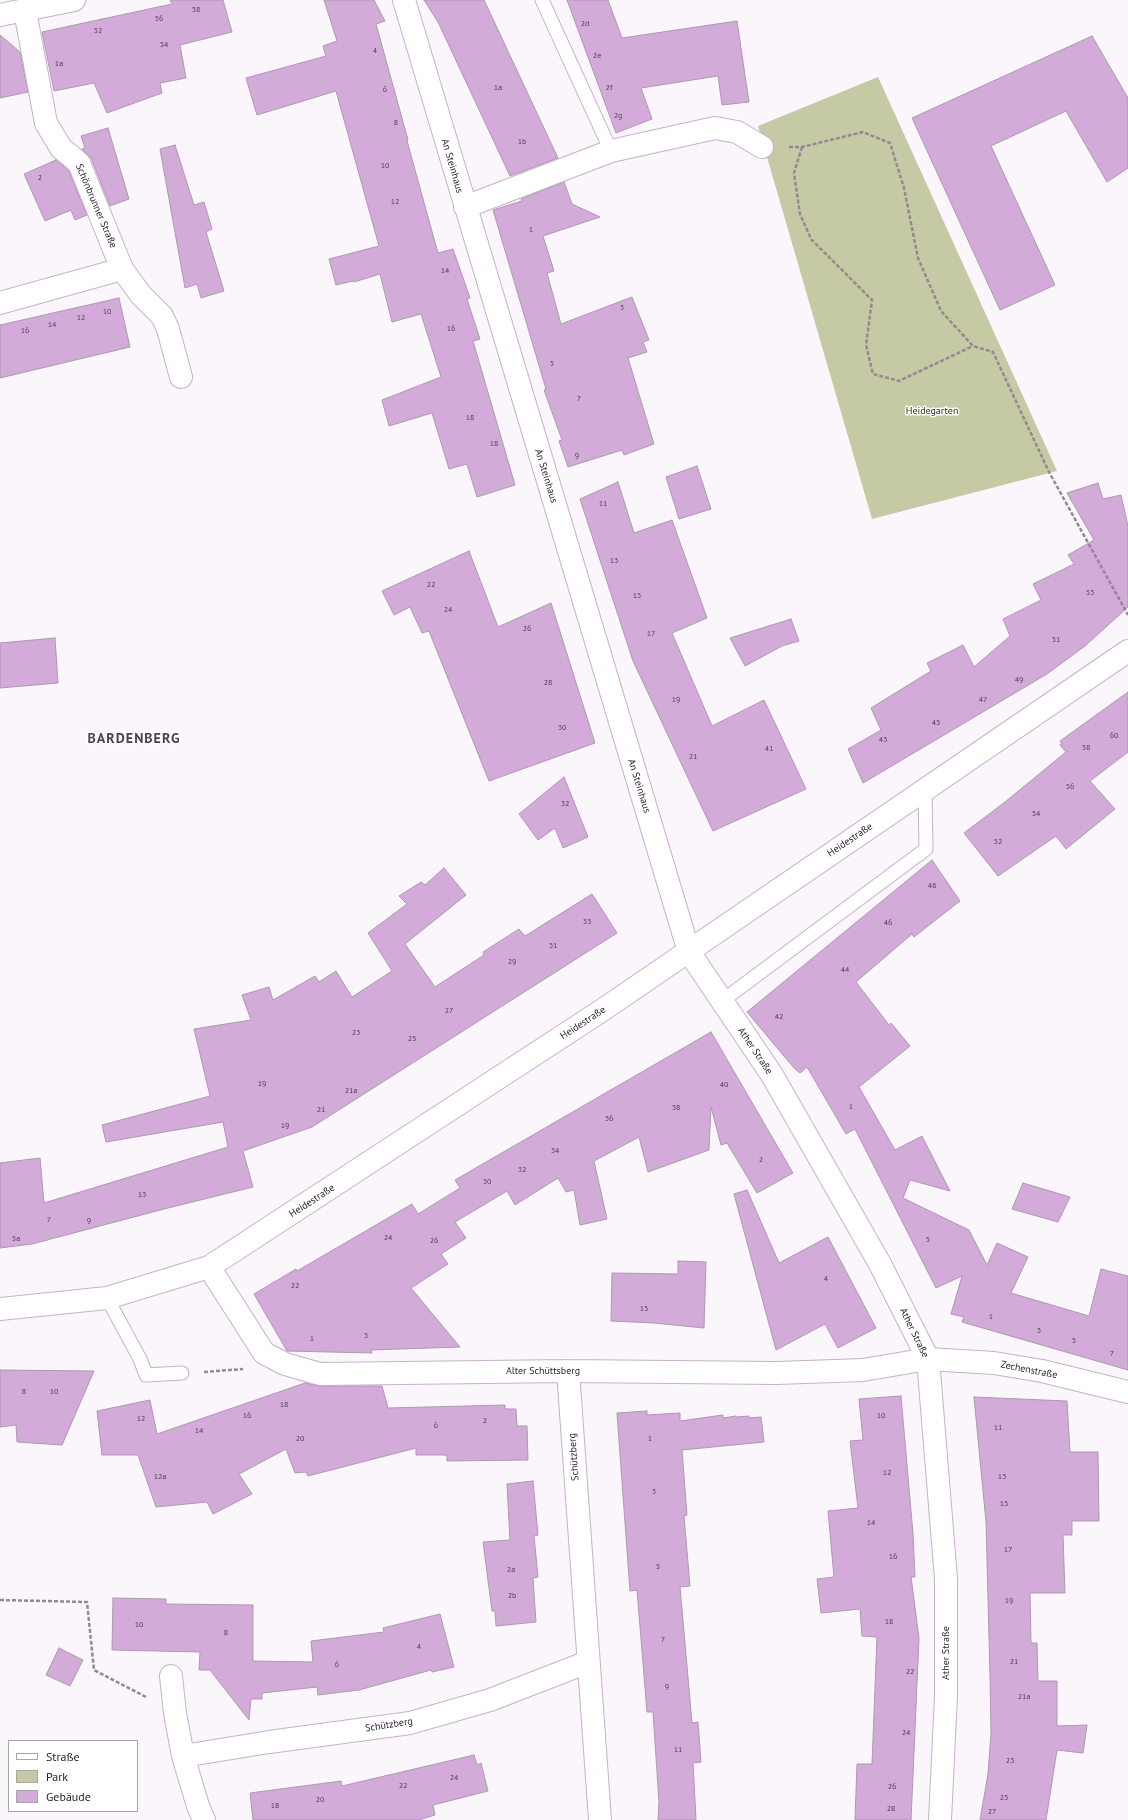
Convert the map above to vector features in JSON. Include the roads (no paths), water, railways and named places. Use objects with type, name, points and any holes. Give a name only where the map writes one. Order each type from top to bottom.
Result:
[{"type":"street","points":[[0,15],[74,0]]},
{"type":"street","name":"An Steinhaus","points":[[404,0],[465,208],[689,952]]},
{"type":"street","name":"Schönbrunner Straße","points":[[25,11],[46,124],[61,148],[79,163],[122,269],[141,295],[162,316],[168,329],[181,377]]},
{"type":"street","points":[[465,208],[611,150],[715,128],[737,132],[762,147]]},
{"type":"street","points":[[0,303],[122,269]]},
{"type":"street","name":"Heidestraße","points":[[0,1309],[107,1298],[209,1267],[396,1146],[689,952],[800,874],[1128,651]]},
{"type":"street","name":"Ather Straße","points":[[689,952],[772,1075],[880,1264],[928,1359],[946,1579],[946,1696],[940,1820]]},
{"type":"street","name":"Alter Schüttsberg","points":[[209,1267],[264,1353],[286,1364],[320,1374],[568,1371],[777,1373],[855,1371],[928,1359]]},
{"type":"street","name":"Zechenstraße","points":[[928,1359],[994,1363],[1042,1371],[1128,1392]]},
{"type":"street","name":"Schützberg","points":[[568,1371],[600,1820]]},
{"type":"street","name":"Schützberg","points":[[183,1756],[410,1722],[490,1700],[588,1662]]},
{"type":"street","points":[[171,1676],[175,1713],[183,1756],[198,1806],[204,1820]]},
{"type":"lane","points":[[542,0],[611,150]]},
{"type":"lane","points":[[722,1001],[926,849],[925,790]]},
{"type":"lane","points":[[107,1298],[140,1359],[146,1375],[182,1373]]},
{"type":"district","name":"BARDENBERG","points":[[134,739]]},
{"type":"park label","name":"Heidegarten","points":[[932,411]]}]
